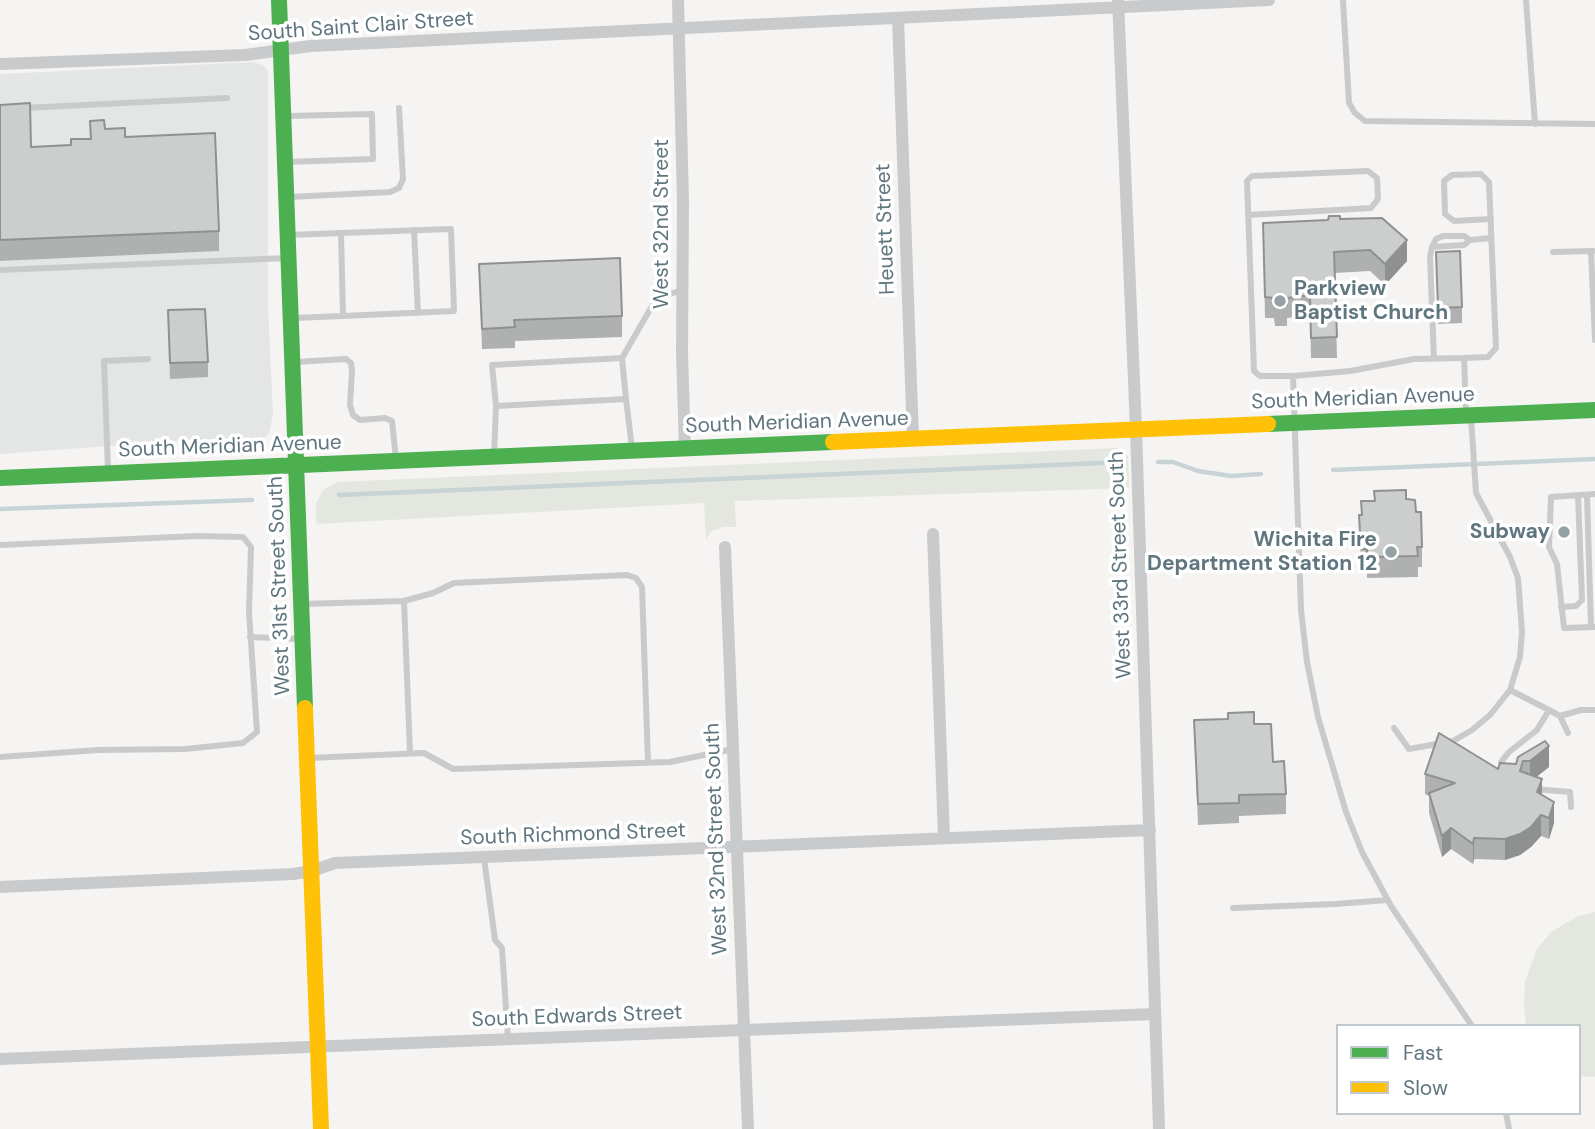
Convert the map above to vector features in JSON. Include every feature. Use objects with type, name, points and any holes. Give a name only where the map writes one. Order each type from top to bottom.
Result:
[{"type":"main road","name":"West 31st Street South","points":[[279,0],[321,1129]]},
{"type":"main road","name":"South Meridian Avenue","points":[[0,478],[1595,410]]},
{"type":"street","name":"West 32nd Street","points":[[678,0],[685,449]]},
{"type":"street","name":"South Saint Clair Street","points":[[0,64],[245,55],[312,46],[898,18],[1118,4],[1269,0]]},
{"type":"street","name":"West 33rd Street South","points":[[1118,4],[1136,429],[1159,1129]]},
{"type":"street","name":"Heuett Street","points":[[898,18],[913,439]]},
{"type":"street","points":[[933,534],[944,838]]},
{"type":"street","name":"West 32nd Street South","points":[[725,547],[748,1129]]},
{"type":"street","name":"South Richmond Street","points":[[0,887],[312,871],[335,863],[1150,830]]},
{"type":"street","name":"South Edwards Street","points":[[0,1059],[1154,1014]]},
{"type":"lane","points":[[1343,0],[1349,103],[1355,113],[1365,121],[1595,124]]},
{"type":"lane","points":[[1526,0],[1535,124]]},
{"type":"lane","points":[[13,108],[228,98]]},
{"type":"lane","points":[[287,197],[390,192],[399,188],[404,179],[399,108]]},
{"type":"lane","points":[[284,117],[372,114],[373,159],[286,162]]},
{"type":"lane","points":[[1248,215],[1371,208],[1378,199],[1377,178],[1368,171],[1252,176],[1247,181],[1248,215],[1254,371],[1260,376],[1350,371],[1414,359],[1488,357],[1496,348],[1491,219],[1489,182],[1481,174],[1452,175],[1444,181],[1446,214],[1454,221],[1491,219]]},
{"type":"lane","points":[[288,235],[451,229],[453,270],[454,312],[292,318]]},
{"type":"lane","points":[[414,230],[418,313]]},
{"type":"lane","points":[[341,233],[343,316]]},
{"type":"lane","points":[[1434,359],[1430,257],[1432,247],[1436,239],[1443,236],[1464,236],[1470,240],[1491,238]]},
{"type":"lane","points":[[1553,252],[1593,251],[1595,340]]},
{"type":"lane","points":[[0,270],[289,258]]},
{"type":"lane","points":[[632,451],[622,358],[652,306],[667,295],[682,290]]},
{"type":"lane","points":[[494,457],[496,406],[492,365],[622,358]]},
{"type":"lane","points":[[1394,728],[1409,749],[1453,741],[1483,722],[1510,690],[1520,657],[1522,632],[1518,578],[1510,557],[1476,493],[1464,358]]},
{"type":"lane","points":[[108,473],[104,362],[148,359]]},
{"type":"lane","points":[[293,362],[346,359],[351,363],[350,405],[353,415],[360,420],[385,418],[392,421],[396,461]]},
{"type":"lane","points":[[1293,376],[1301,610],[1307,662],[1318,717],[1346,812],[1362,852],[1388,900],[1471,1024]]},
{"type":"lane","points":[[496,406],[626,399]]},
{"type":"lane","points":[[1562,607],[1576,606],[1582,600],[1578,495]]},
{"type":"lane","points":[[1591,495],[1593,627],[1564,628],[1557,564],[1549,547],[1551,497],[1591,495]]},
{"type":"lane","points":[[0,545],[197,536],[243,537],[251,547],[250,637],[257,732],[243,743],[185,749],[98,750],[0,757]]},
{"type":"lane","points":[[302,604],[404,601],[433,593],[454,583],[627,575],[636,578],[642,587],[648,762]]},
{"type":"lane","points":[[404,601],[410,753]]},
{"type":"lane","points":[[250,637],[303,639]]},
{"type":"lane","points":[[1510,690],[1560,716],[1568,733]]},
{"type":"lane","points":[[1502,775],[1501,762],[1509,752],[1538,730],[1549,710]]},
{"type":"lane","points":[[1560,716],[1581,710],[1595,710]]},
{"type":"lane","points":[[307,758],[424,753],[453,769],[670,762],[733,749]]},
{"type":"lane","points":[[1526,786],[1531,789],[1570,792],[1571,807]]},
{"type":"lane","points":[[484,858],[495,940],[502,948],[508,1039]]},
{"type":"lane","points":[[1233,908],[1388,900]]},
{"type":"shaded area","points":[[253,62],[263,65],[268,71],[268,307],[273,414],[269,434],[247,447],[228,448],[191,440],[0,454],[0,74]]},
{"type":"shaded area","points":[[1116,448],[1123,450],[1128,456],[1129,488],[735,501],[736,527],[723,527],[712,531],[706,539],[704,503],[317,524],[316,520],[316,504],[323,490],[337,482]]},
{"type":"shaded area","points":[[1595,912],[1595,1077],[1581,1076],[1581,1024],[1526,1024],[1525,981],[1537,949],[1551,932],[1578,916]]},
{"type":"building","points":[[30,103],[31,147],[71,145],[71,139],[91,139],[90,121],[104,120],[105,129],[125,128],[125,137],[215,133],[219,231],[0,240],[0,105]]},
{"type":"building","name":"Parkview Baptist Church","points":[[1329,216],[1340,216],[1340,219],[1382,218],[1407,240],[1385,264],[1370,250],[1334,252],[1337,337],[1311,338],[1310,295],[1287,298],[1287,305],[1275,305],[1274,298],[1265,297],[1263,223],[1328,220]]},
{"type":"building","points":[[1460,251],[1462,307],[1438,308],[1436,252]]},
{"type":"building","points":[[620,258],[622,316],[514,320],[515,327],[482,329],[479,264]]},
{"type":"building","points":[[205,309],[208,362],[170,363],[168,310]]},
{"type":"building","name":"Wichita Fire Department Station 12","points":[[1406,490],[1406,499],[1415,500],[1416,512],[1421,512],[1422,547],[1417,547],[1418,556],[1367,557],[1367,549],[1361,549],[1361,501],[1375,501],[1374,491]]},
{"type":"building","points":[[1254,712],[1254,724],[1271,724],[1273,762],[1284,761],[1286,794],[1239,795],[1239,803],[1198,804],[1194,720],[1228,719],[1228,713]]},
{"type":"building","points":[[1439,733],[1498,769],[1500,763],[1516,764],[1518,757],[1545,741],[1549,746],[1530,761],[1523,761],[1520,771],[1542,779],[1537,792],[1554,802],[1549,818],[1541,815],[1531,827],[1505,839],[1474,838],[1473,844],[1451,828],[1442,836],[1429,793],[1455,783],[1425,774]]},
{"type":"waterway","points":[[1333,470],[1595,459]]},
{"type":"waterway","points":[[339,495],[1125,462]]},
{"type":"waterway","points":[[1158,462],[1173,462],[1198,471],[1231,476],[1261,474]]},
{"type":"waterway","points":[[0,509],[252,500]]},
{"type":"traffic: fast","points":[[279,0],[305,708]]},
{"type":"traffic: fast","points":[[1268,424],[1595,410]]},
{"type":"traffic: fast","points":[[0,478],[833,442]]},
{"type":"traffic: slow","points":[[833,442],[1268,424]]},
{"type":"traffic: slow","points":[[305,708],[321,1129]]},
{"type":"place","name":"Parkview Baptist Church","points":[[1280,301]]},
{"type":"place","name":"Subway","points":[[1564,532]]},
{"type":"place","name":"Wichita Fire Department Station 12","points":[[1391,552]]}]
